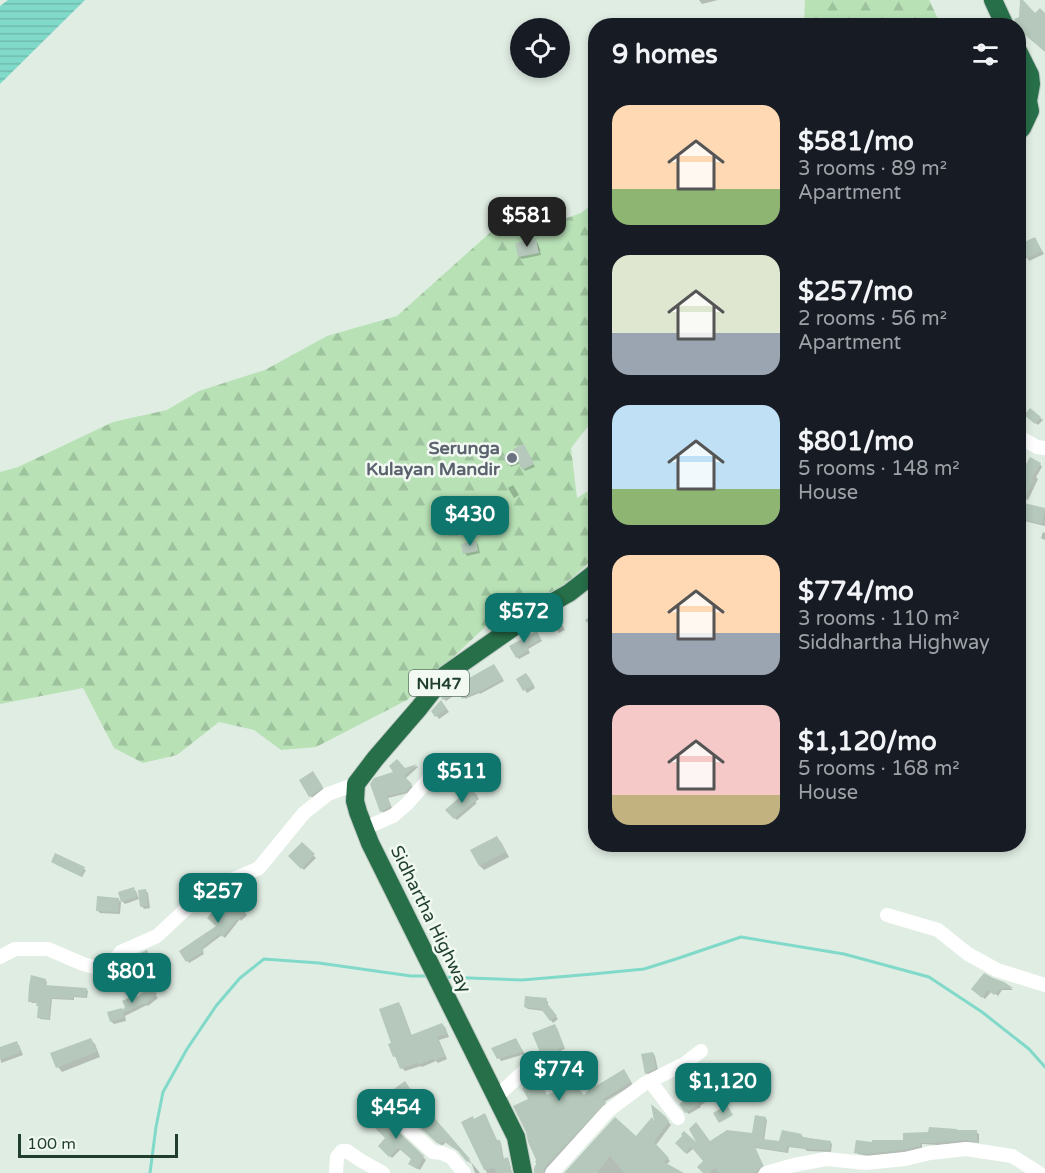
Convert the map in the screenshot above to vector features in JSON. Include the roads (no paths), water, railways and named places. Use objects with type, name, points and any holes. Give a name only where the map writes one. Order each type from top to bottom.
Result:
[{"type":"highway","points":[[993,0],[1001,18]]},
{"type":"highway","points":[[1026,67],[1038,86],[1028,101],[1030,111],[1026,120]]},
{"type":"highway","name":"NH47","points":[[356,784],[445,675],[535,612],[570,593],[588,578]]},
{"type":"highway","name":"Sidhartha Highway","points":[[356,784],[358,812],[454,1014],[516,1137],[523,1173]]},
{"type":"street","points":[[1026,441],[1037,447],[1045,448]]},
{"type":"street","points":[[368,835],[407,804],[440,766]]},
{"type":"street","points":[[0,957],[15,949],[48,949],[83,964],[106,970],[122,952],[157,936],[187,908],[218,886],[259,868],[304,813],[328,794],[356,784]]},
{"type":"street","points":[[887,915],[938,930],[968,954],[997,970],[1045,985]]},
{"type":"street","points":[[552,1173],[608,1111],[644,1084],[684,1064],[701,1050]]},
{"type":"street","points":[[496,1097],[532,1064]]},
{"type":"street","points":[[650,1081],[678,1118]]},
{"type":"street","points":[[389,1102],[407,1128],[433,1152],[452,1157],[465,1173]]},
{"type":"street","points":[[766,1173],[826,1159],[866,1163],[966,1149],[1012,1156],[1039,1173]]},
{"type":"street","points":[[336,1173],[337,1157],[342,1151],[347,1151],[382,1173]]},
{"type":"water","points":[[8,0],[85,0],[0,84],[0,6]]},
{"type":"waterway","points":[[443,977],[522,980],[644,969],[741,937],[844,954],[929,977],[982,1012],[1029,1049],[1045,1067]]},
{"type":"waterway","points":[[150,1173],[163,1092],[187,1049],[216,1006],[240,978],[264,959],[428,976]]},
{"type":"place","name":"Serunga Kulayan Mandir","points":[[512,458]]}]
